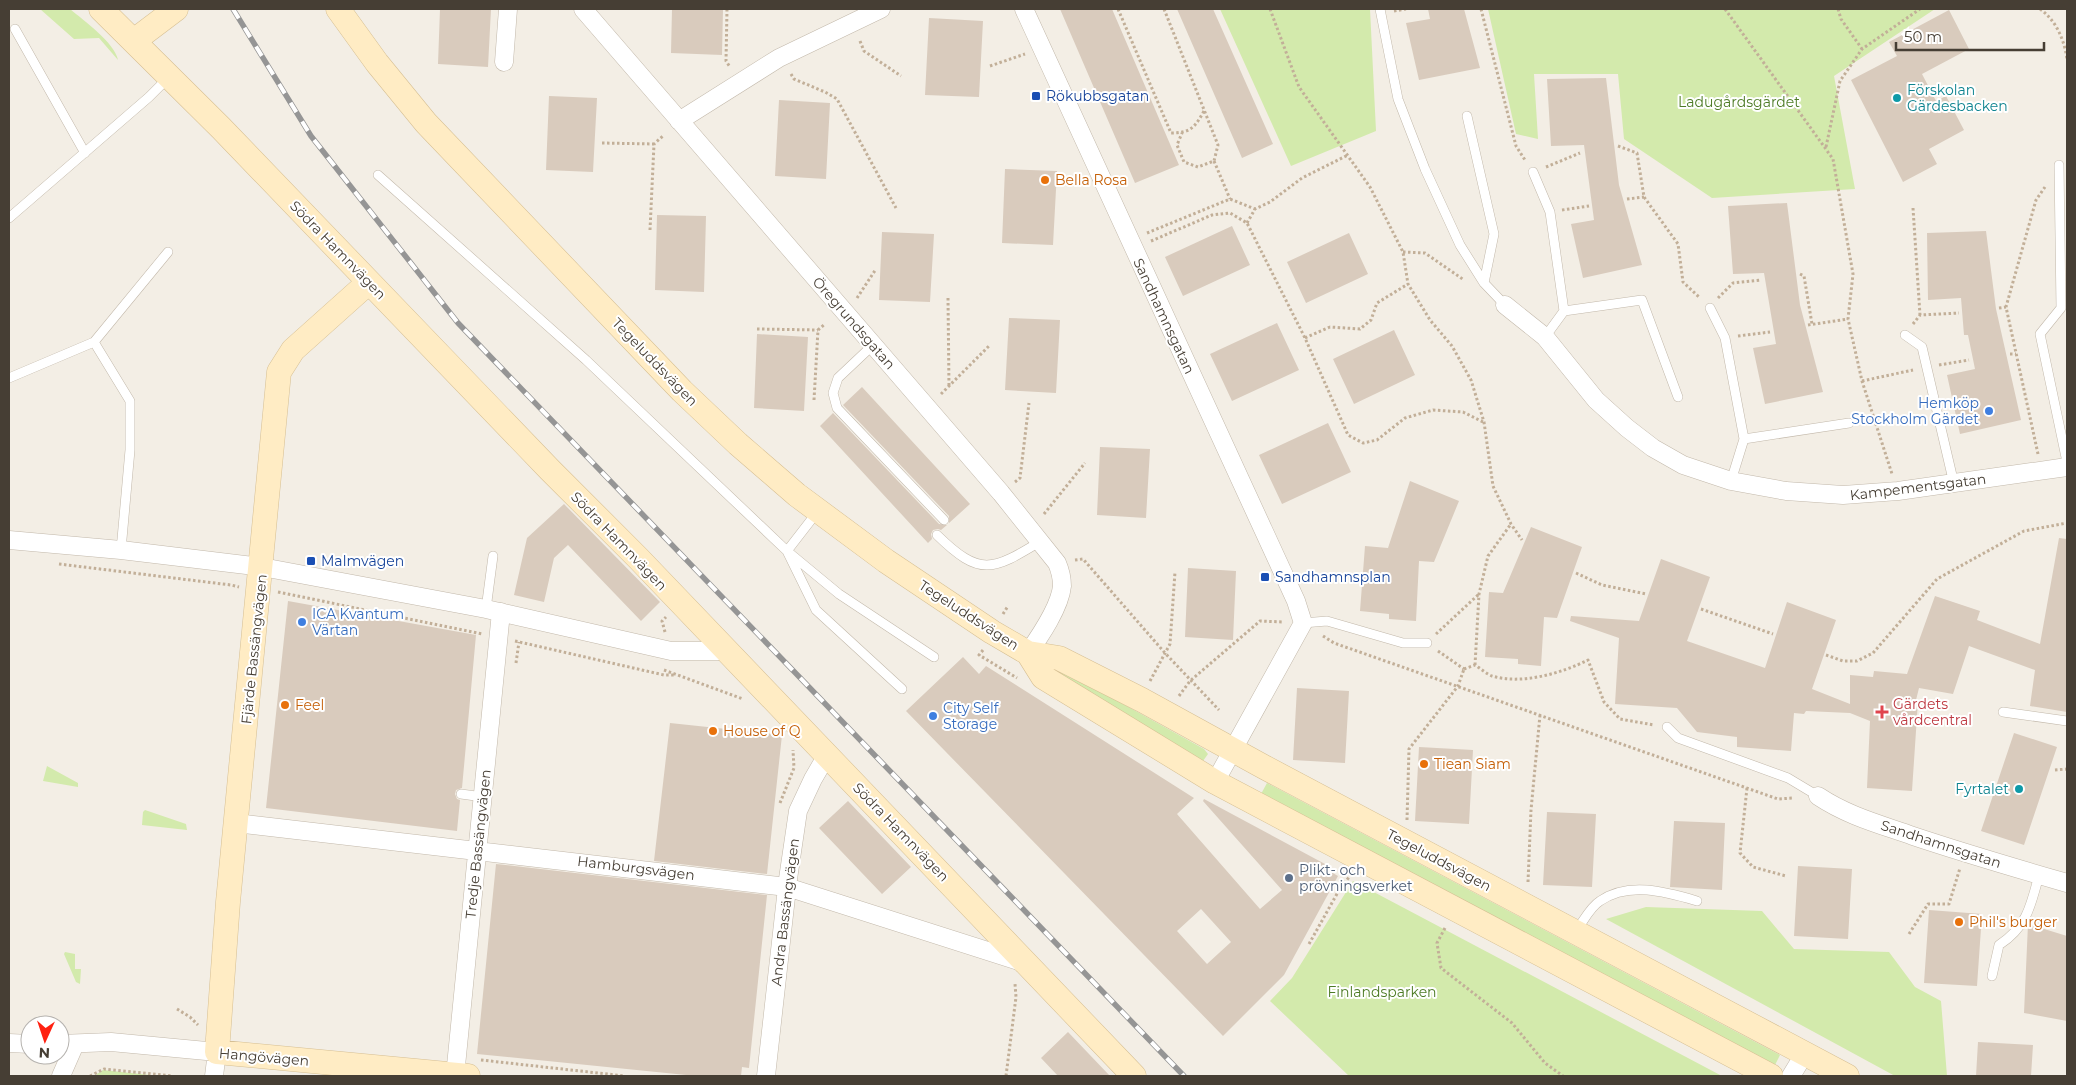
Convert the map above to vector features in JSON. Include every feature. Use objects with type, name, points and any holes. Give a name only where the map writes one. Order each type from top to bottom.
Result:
[{"type":"main road","name":"Södra Hamnvägen","points":[[101,9],[135,40],[828,755],[1020,973],[1134,1076]]},
{"type":"main road","name":"Tegeluddsvägen","points":[[338,9],[377,63],[426,123],[682,391],[731,438],[818,511],[894,566],[992,632],[1028,653],[1059,658],[1142,700],[1847,1076]]},
{"type":"main road","points":[[135,40],[169,14]]},
{"type":"main road","name":"Fjärde Bassängvägen","points":[[217,1052],[236,823],[261,579],[279,372],[293,350],[368,282]]},
{"type":"main road","name":"Tegeluddsvägen","points":[[1028,653],[1043,677],[1215,782],[1771,1076]]},
{"type":"main road","name":"Hangövägen","points":[[217,1052],[460,1076]]},
{"type":"street","points":[[504,62],[508,9]]},
{"type":"street","name":"Öregrundsgatan","points":[[583,9],[1001,493],[1057,563],[1062,586],[1059,596],[1042,632],[1028,653]]},
{"type":"street","points":[[679,121],[779,58],[881,9]]},
{"type":"street","name":"Sandhamnsgatan","points":[[1024,9],[1296,601],[1303,623]]},
{"type":"street","name":"Kampementsgatan","points":[[1506,305],[1546,337],[1596,400],[1653,448],[1683,465],[1731,481],[1786,492],[1844,496],[1898,492],[2067,467]]},
{"type":"street","points":[[9,540],[121,550],[261,579],[494,611],[671,650],[726,651]]},
{"type":"street","name":"Tredje Bassängvägen","points":[[460,1076],[477,850],[499,637],[494,611]]},
{"type":"street","points":[[1215,782],[1303,623]]},
{"type":"street","name":"Andra Bassängvägen","points":[[766,1076],[787,887],[798,811],[813,779],[828,755]]},
{"type":"street","name":"Sandhamnsgatan","points":[[1818,796],[1839,810],[1965,854],[2067,883]]},
{"type":"street","name":"Hamburgsvägen","points":[[236,823],[787,887],[1020,973]]},
{"type":"street","name":"Hangövägen","points":[[70,1044],[110,1042],[217,1052]]},
{"type":"street","points":[[214,1076],[217,1052]]},
{"type":"street","points":[[1792,1076],[1804,1054]]},
{"type":"lane","points":[[1380,9],[1398,99],[1425,169],[1456,236],[1484,283],[1506,305]]},
{"type":"lane","points":[[14,28],[85,153]]},
{"type":"lane","points":[[9,218],[149,97],[170,76]]},
{"type":"lane","points":[[1467,116],[1494,234],[1484,283]]},
{"type":"lane","points":[[2059,165],[2064,307],[2040,334],[2067,462]]},
{"type":"lane","points":[[1533,172],[1550,212],[1564,311],[1546,337]]},
{"type":"lane","points":[[378,175],[586,360],[787,551],[839,594],[934,657]]},
{"type":"lane","points":[[9,378],[94,342],[168,252]]},
{"type":"lane","points":[[1564,311],[1642,300],[1678,397]]},
{"type":"lane","points":[[1710,308],[1725,338],[1744,439],[1731,481]]},
{"type":"lane","points":[[1905,335],[1922,347],[1954,484]]},
{"type":"lane","points":[[94,342],[130,401],[130,450],[121,550]]},
{"type":"lane","points":[[874,345],[838,378],[833,393],[837,408],[944,520]]},
{"type":"lane","points":[[1744,439],[1849,423]]},
{"type":"lane","points":[[787,551],[818,511]]},
{"type":"lane","points":[[937,535],[965,560],[987,566],[1008,561],[1041,541]]},
{"type":"lane","points":[[787,551],[816,610],[902,689]]},
{"type":"lane","points":[[493,556],[494,611]]},
{"type":"lane","points":[[1303,623],[1327,621],[1403,643],[1427,643]]},
{"type":"lane","points":[[2003,712],[2067,721]]},
{"type":"lane","points":[[1668,727],[1678,738],[1788,778],[1818,796]]},
{"type":"lane","points":[[461,794],[483,797]]},
{"type":"lane","points":[[1992,976],[1999,945],[2012,936],[2022,924],[2031,906],[2039,875]]},
{"type":"lane","points":[[1576,932],[1598,901],[1614,894],[1643,889],[1664,892],[1697,901]]},
{"type":"path","points":[[726,61],[727,9]]},
{"type":"path","points":[[1118,9],[1172,133],[1182,133],[1196,126],[1205,110]]},
{"type":"path","points":[[1164,9],[1218,145],[1214,161],[1230,199],[1255,209]]},
{"type":"path","points":[[1270,9],[1299,87],[1370,186],[1403,252],[1408,284],[1430,320],[1452,346],[1471,380],[1484,422],[1493,486],[1511,524],[1522,540]]},
{"type":"path","points":[[1481,9],[1516,146],[1533,172],[1580,153]]},
{"type":"path","points":[[1725,9],[1833,159],[1853,274],[1848,319],[1862,381],[1898,492]]},
{"type":"path","points":[[1838,9],[1842,19],[1862,49]]},
{"type":"path","points":[[1826,147],[1840,81],[1862,49],[1920,9]]},
{"type":"path","points":[[2040,9],[2060,33],[2067,60]]},
{"type":"path","points":[[860,41],[864,51],[901,76]]},
{"type":"path","points":[[990,66],[1042,48]]},
{"type":"path","points":[[791,74],[794,79],[837,99],[896,208]]},
{"type":"path","points":[[1182,133],[1177,145],[1184,162],[1198,167],[1214,161]]},
{"type":"path","points":[[602,143],[654,144],[664,135]]},
{"type":"path","points":[[650,230],[654,144]]},
{"type":"path","points":[[1618,146],[1637,153],[1644,197],[1678,244],[1683,282],[1710,308],[1733,283],[1761,280]]},
{"type":"path","points":[[1247,223],[1255,209],[1270,202],[1302,178],[1348,155]]},
{"type":"path","points":[[2041,471],[2006,306],[2036,200],[2059,165]]},
{"type":"path","points":[[1627,199],[1644,197]]},
{"type":"path","points":[[1131,244],[1230,199]]},
{"type":"path","points":[[1550,212],[1589,206]]},
{"type":"path","points":[[1905,335],[1920,315],[1912,208]]},
{"type":"path","points":[[1131,244],[1212,215],[1230,213],[1247,223],[1305,338],[1348,435],[1363,443],[1377,440],[1405,418],[1432,410],[1463,412],[1484,422]]},
{"type":"path","points":[[1403,252],[1425,253],[1469,283],[1484,283]]},
{"type":"path","points":[[857,298],[876,269]]},
{"type":"path","points":[[1800,274],[1804,276],[1810,324],[1848,319]]},
{"type":"path","points":[[1305,338],[1330,327],[1360,329],[1371,320],[1378,303],[1408,284]]},
{"type":"path","points":[[948,298],[949,387]]},
{"type":"path","points":[[1999,308],[2006,306]]},
{"type":"path","points":[[1920,315],[1959,312]]},
{"type":"path","points":[[757,329],[818,330],[825,324]]},
{"type":"path","points":[[814,400],[818,330]]},
{"type":"path","points":[[1725,338],[1770,332]]},
{"type":"path","points":[[941,394],[988,346]]},
{"type":"path","points":[[2010,354],[2016,354]]},
{"type":"path","points":[[1927,367],[1969,360]]},
{"type":"path","points":[[1862,381],[1902,372]]},
{"type":"path","points":[[1001,493],[1020,478],[1029,403]]},
{"type":"path","points":[[1044,514],[1085,463]]},
{"type":"path","points":[[1826,655],[1843,661],[1857,660],[1873,653],[1937,579],[2024,531],[2067,523]]},
{"type":"path","points":[[1476,666],[1479,594],[1488,556],[1511,524]]},
{"type":"path","points":[[1057,563],[1083,559],[1190,681],[1220,710]]},
{"type":"path","points":[[55,561],[62,566],[231,585],[243,589],[261,579],[284,593],[499,637],[655,673],[678,676],[752,702]]},
{"type":"path","points":[[1149,682],[1170,644],[1175,572]]},
{"type":"path","points":[[1576,573],[1602,585],[1646,594]]},
{"type":"path","points":[[1448,624],[1479,594]]},
{"type":"path","points":[[1701,609],[1773,634]]},
{"type":"path","points":[[1178,698],[1190,681],[1260,621],[1303,623],[1334,643],[1778,800],[1818,796]]},
{"type":"path","points":[[1407,821],[1409,749],[1458,686],[1464,669],[1476,666],[1492,676],[1523,679],[1567,670],[1588,660],[1604,702],[1620,719],[1668,727]]},
{"type":"path","points":[[1528,882],[1531,810],[1540,715]]},
{"type":"path","points":[[2056,770],[2067,769]]},
{"type":"path","points":[[1747,788],[1740,853],[1753,867],[1786,876]]},
{"type":"path","points":[[1909,934],[1928,904],[1949,904],[1965,854]]},
{"type":"path","points":[[1309,944],[1338,892],[1352,873]]},
{"type":"path","points":[[1447,924],[1437,943],[1441,968],[1512,1023],[1545,1063],[1563,1076]]},
{"type":"path","points":[[1006,1076],[1020,973]]},
{"type":"path","points":[[90,1076],[104,1069],[173,1076]]},
{"type":"green space","points":[[40,9],[70,9],[105,39],[116,53],[118,60],[99,38],[74,39]]},
{"type":"green space","points":[[1220,9],[1370,9],[1376,131],[1291,166]]},
{"type":"green space","name":"Ladugårdsgärdet","points":[[1488,9],[1935,9],[1834,76],[1855,189],[1712,198],[1624,139],[1618,74],[1534,74],[1538,139],[1516,134]]},
{"type":"green space","points":[[1053,665],[1204,749],[1208,754],[1203,761],[1052,669]]},
{"type":"green space","points":[[47,766],[78,783],[78,787],[43,781]]},
{"type":"green space","points":[[1267,783],[1780,1055],[1774,1067],[1261,794]]},
{"type":"green space","points":[[145,810],[186,824],[187,830],[142,825],[143,812]]},
{"type":"green space","name":"Finlandsparken","points":[[1353,881],[1722,1076],[1349,1076],[1270,1001],[1292,978]]},
{"type":"green space","points":[[1646,907],[1762,911],[1794,949],[1889,952],[1915,987],[1941,1001],[1947,1076],[1895,1076],[1606,919]]},
{"type":"green space","points":[[65,952],[75,954],[75,969],[81,969],[80,984],[76,982],[64,954]]},
{"type":"green space","points":[[103,1070],[160,1076],[94,1076]]},
{"type":"building","points":[[440,9],[491,9],[488,67],[438,64]]},
{"type":"building","points":[[672,9],[723,9],[722,55],[671,53]]},
{"type":"building","points":[[1060,9],[1112,9],[1179,165],[1135,183]]},
{"type":"building","points":[[1177,9],[1213,9],[1273,144],[1242,158]]},
{"type":"building","points":[[1428,9],[1464,9],[1480,68],[1419,80],[1406,23],[1430,19]]},
{"type":"building","name":"Förskolan Gärdesbacken","points":[[1949,10],[1969,49],[1922,74],[1936,101],[1946,96],[1964,130],[1929,149],[1937,164],[1903,182],[1851,80],[1897,56],[1889,42]]},
{"type":"building","points":[[929,18],[983,21],[979,97],[925,95]]},
{"type":"building","points":[[1606,78],[1619,185],[1642,265],[1583,278],[1571,224],[1594,220],[1584,145],[1551,146],[1547,79]]},
{"type":"building","points":[[549,96],[597,98],[593,172],[546,170]]},
{"type":"building","points":[[779,100],[830,103],[826,179],[775,176]]},
{"type":"building","points":[[1005,169],[1057,171],[1053,245],[1002,243]]},
{"type":"building","points":[[1787,203],[1800,305],[1823,392],[1765,404],[1753,348],[1776,344],[1764,273],[1733,274],[1728,206]]},
{"type":"building","points":[[657,215],[706,216],[704,292],[655,290]]},
{"type":"building","points":[[1232,226],[1250,265],[1183,296],[1165,257]]},
{"type":"building","points":[[1986,231],[1996,309],[2021,420],[1960,434],[1947,375],[1975,369],[1968,335],[1964,335],[1961,298],[1928,300],[1927,233]]},
{"type":"building","points":[[882,232],[934,234],[930,302],[879,300]]},
{"type":"building","points":[[1349,233],[1368,274],[1306,303],[1287,262]]},
{"type":"building","points":[[1009,318],[1060,320],[1056,393],[1005,390]]},
{"type":"building","points":[[1277,323],[1299,370],[1232,401],[1210,354]]},
{"type":"building","points":[[1394,330],[1415,375],[1354,404],[1333,359]]},
{"type":"building","points":[[757,334],[808,337],[804,411],[754,408]]},
{"type":"building","points":[[862,387],[970,504],[949,523],[949,516],[843,405]]},
{"type":"building","points":[[833,413],[939,524],[947,525],[941,530],[933,530],[931,534],[932,539],[928,543],[820,426]]},
{"type":"building","points":[[1328,423],[1351,472],[1282,504],[1259,455]]},
{"type":"building","points":[[1100,447],[1150,449],[1146,518],[1097,515]]},
{"type":"building","points":[[1410,481],[1459,501],[1434,562],[1419,561],[1416,621],[1389,619],[1389,614],[1360,611],[1365,546],[1388,548]]},
{"type":"building","points":[[564,504],[660,602],[641,621],[568,545],[554,558],[544,602],[514,595],[527,538]]},
{"type":"building","points":[[1531,527],[1582,547],[1557,618],[1544,617],[1541,666],[1518,664],[1518,659],[1485,657],[1489,592],[1503,593]]},
{"type":"building","points":[[2059,538],[2067,539],[2067,712],[2030,706],[2035,670],[1969,646],[1953,694],[1919,688],[1916,700],[1918,701],[1912,791],[1867,788],[1870,721],[1850,713],[1806,711],[1804,714],[1794,713],[1791,751],[1737,747],[1737,737],[1697,732],[1677,708],[1615,704],[1619,638],[1570,621],[1571,616],[1639,621],[1661,559],[1710,577],[1687,641],[1765,668],[1787,602],[1836,620],[1812,689],[1850,704],[1850,675],[1873,677],[1874,671],[1907,674],[1935,596],[1980,611],[1977,620],[2040,644]]},
{"type":"building","points":[[1188,568],[1236,571],[1233,640],[1185,637]]},
{"type":"building","points":[[288,601],[476,635],[462,788],[456,790],[455,794],[457,799],[460,800],[457,831],[266,808]]},
{"type":"building","points":[[963,657],[979,674],[986,666],[1194,798],[1177,814],[1260,909],[1282,890],[1203,801],[1204,799],[1325,864],[1324,868],[1338,876],[1284,975],[1223,1036],[906,711]],"holes":[[[1201,909],[1231,942],[1207,964],[1177,931]]]},
{"type":"building","points":[[1297,688],[1349,691],[1345,763],[1293,760]]},
{"type":"building","points":[[670,723],[782,735],[767,874],[654,861]]},
{"type":"building","name":"Fyrtalet","points":[[2014,733],[2057,747],[2024,845],[1981,831]]},
{"type":"building","points":[[1419,747],[1473,750],[1469,824],[1415,821]]},
{"type":"building","points":[[848,801],[911,867],[882,894],[819,828]]},
{"type":"building","points":[[1547,812],[1596,814],[1592,887],[1543,885]]},
{"type":"building","points":[[1674,821],[1725,823],[1722,890],[1670,887]]},
{"type":"building","points":[[496,864],[767,895],[749,1068],[742,1067],[741,1076],[696,1076],[477,1054]]},
{"type":"building","points":[[1798,866],[1852,869],[1848,939],[1794,936]]},
{"type":"building","points":[[1929,910],[1982,914],[1977,986],[1924,983]]},
{"type":"building","points":[[2028,924],[2067,936],[2067,1021],[2024,1013]]},
{"type":"building","points":[[1068,1032],[1110,1076],[1058,1076],[1041,1058]]},
{"type":"building","points":[[1978,1042],[2033,1045],[2031,1076],[1976,1076]]},
{"type":"railway","points":[[233,9],[311,136],[458,323],[1184,1076]]},
{"type":"place","name":"Rökubbsgatan","points":[[1036,96]]},
{"type":"place","name":"Förskolan Gärdesbacken","points":[[1897,98]]},
{"type":"place","name":"Bella Rosa","points":[[1045,180]]},
{"type":"place","name":"Hemköp Stockholm Gärdet","points":[[1989,411]]},
{"type":"place","name":"Malmvägen","points":[[311,561]]},
{"type":"place","name":"Sandhamnsplan","points":[[1265,577]]},
{"type":"place","name":"ICA Kvantum Värtan","points":[[302,622]]},
{"type":"place","name":"Feel","points":[[285,705]]},
{"type":"place","name":"Gärdets vårdcentral","points":[[1882,712]]},
{"type":"place","name":"City Self Storage","points":[[933,716]]},
{"type":"place","name":"House of Q","points":[[713,731]]},
{"type":"place","name":"Tiean Siam","points":[[1424,764]]},
{"type":"place","name":"Fyrtalet","points":[[2019,789]]},
{"type":"place","name":"Plikt- och prövningsverket","points":[[1289,878]]},
{"type":"place","name":"Phil's burger","points":[[1959,922]]}]
